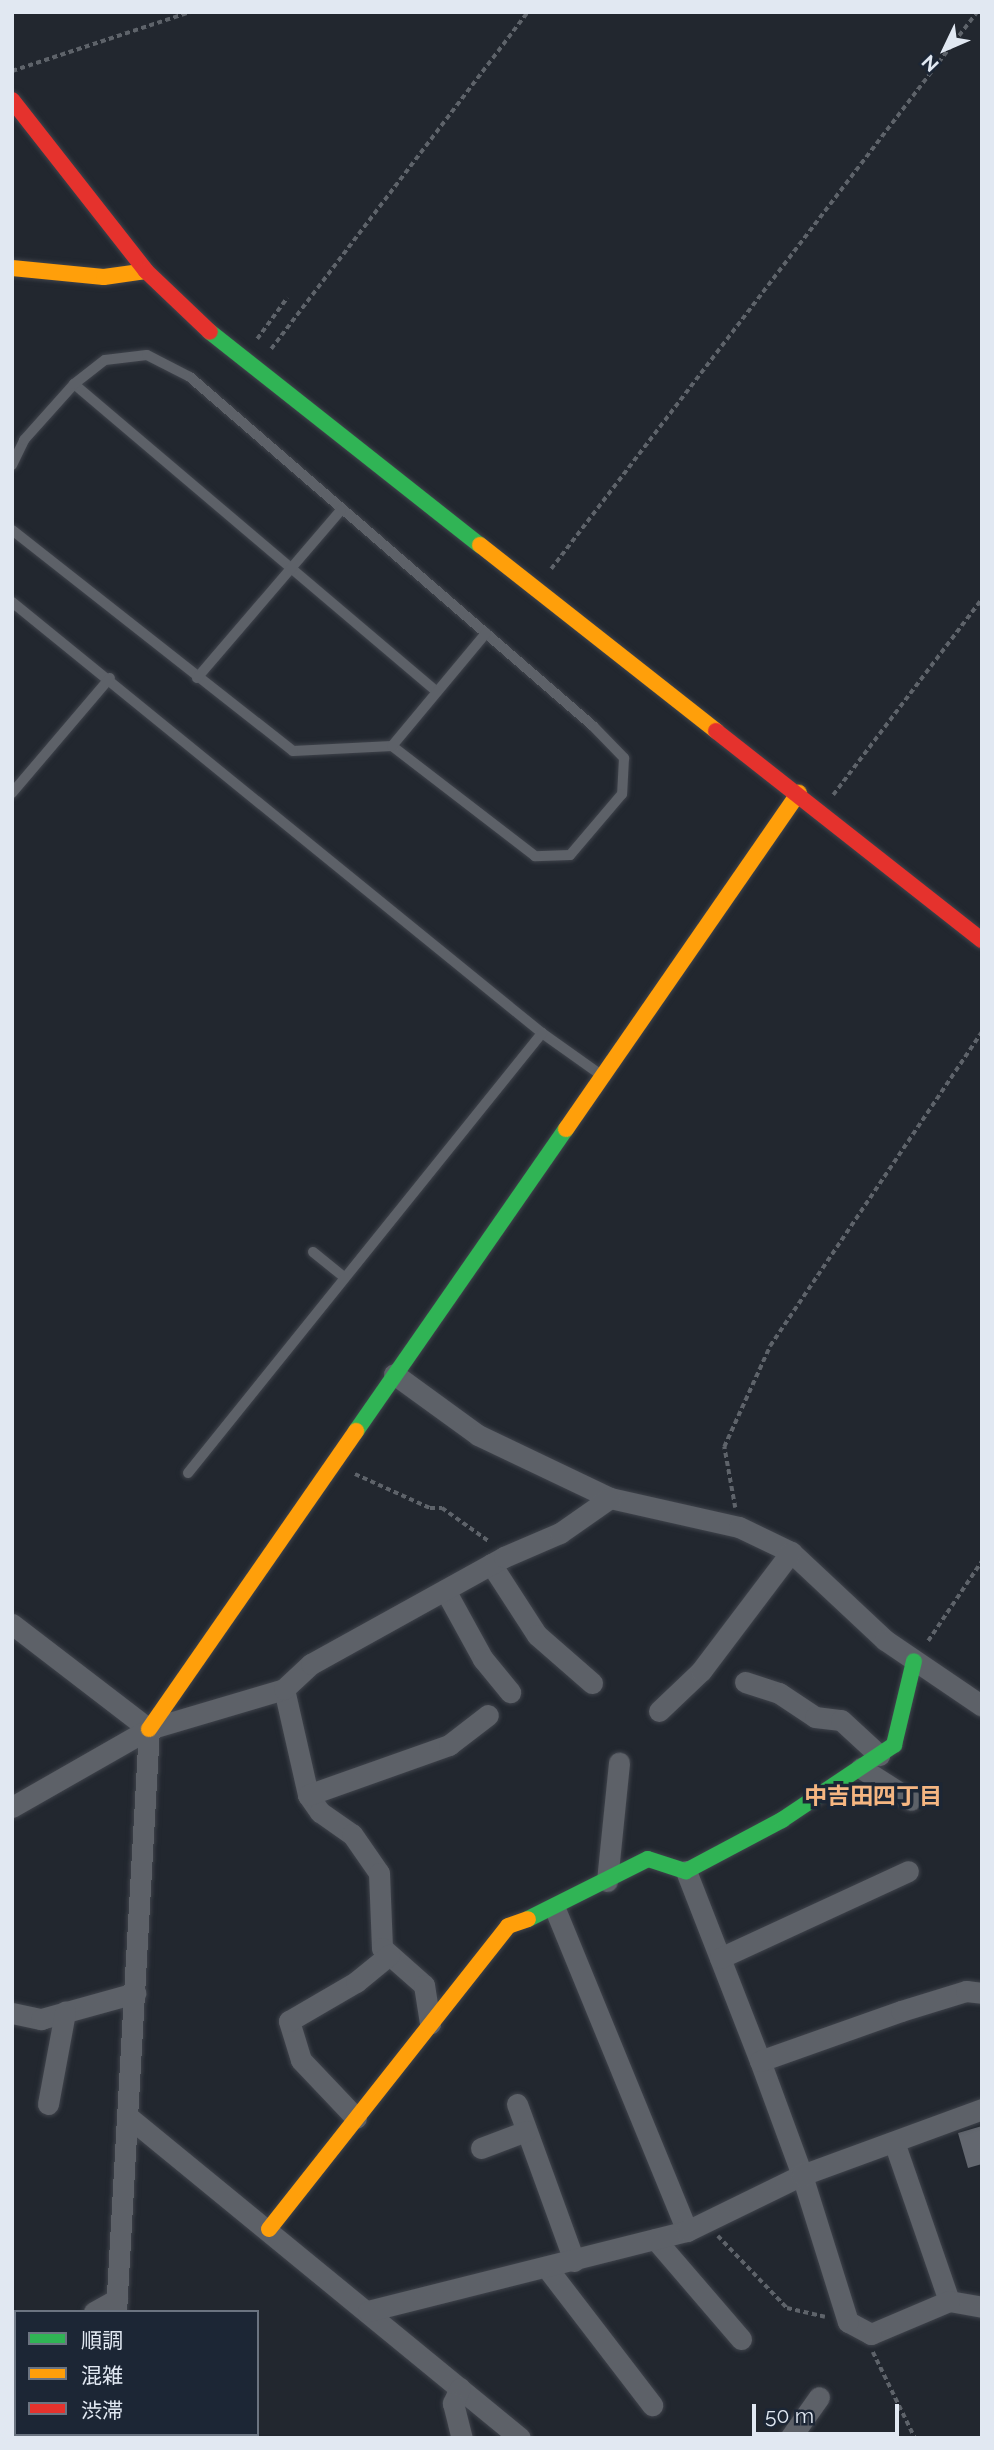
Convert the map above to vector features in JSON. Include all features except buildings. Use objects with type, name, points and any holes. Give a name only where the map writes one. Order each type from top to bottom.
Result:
[{"type":"street","points":[[12,100],[146,271],[207,330],[799,793],[982,940]]},
{"type":"street","points":[[12,268],[104,277],[146,271]]},
{"type":"street","points":[[117,2305],[131,2119],[149,1729],[799,793]]},
{"type":"street","points":[[394,1374],[478,1434],[610,1497],[739,1527],[790,1552],[914,1661],[982,1706]]},
{"type":"street","points":[[12,1807],[149,1729],[284,1689],[311,1664],[496,1561],[560,1533],[610,1497]]},
{"type":"street","points":[[659,1711],[701,1671],[790,1552]]},
{"type":"street","points":[[496,1561],[537,1635],[592,1683]]},
{"type":"street","points":[[445,1590],[484,1659],[510,1692]]},
{"type":"street","points":[[12,1624],[149,1729]]},
{"type":"street","points":[[269,2228],[508,1926],[555,1909],[648,1859],[686,1871],[782,1821],[894,1745],[914,1661]]},
{"type":"street","points":[[746,1682],[779,1693],[815,1717],[841,1720],[880,1755]]},
{"type":"street","points":[[284,1689],[308,1795],[320,1812],[352,1834],[379,1873],[382,1948],[424,1985],[430,2024]]},
{"type":"street","points":[[308,1795],[449,1745],[488,1715]]},
{"type":"street","points":[[607,1881],[619,1763]]},
{"type":"street","points":[[861,1768],[911,1800]]},
{"type":"street","points":[[686,1871],[760,2061],[856,2326],[871,2334],[949,2301],[982,2307]]},
{"type":"street","points":[[720,1958],[908,1871]]},
{"type":"street","points":[[555,1909],[696,2227]]},
{"type":"street","points":[[356,2118],[301,2060],[282,2020],[356,1982],[389,1955]]},
{"type":"street","points":[[760,2061],[966,1991],[982,1993]]},
{"type":"street","points":[[12,2013],[41,2019],[135,1993]]},
{"type":"street","points":[[48,2104],[65,2012]]},
{"type":"street","points":[[517,2104],[574,2261]]},
{"type":"street","points":[[368,2311],[574,2261],[696,2227],[802,2175],[982,2109]]},
{"type":"street","points":[[131,2119],[269,2228],[520,2438]]},
{"type":"street","points":[[481,2148],[526,2131]]},
{"type":"street","points":[[894,2142],[949,2301]]},
{"type":"street","points":[[655,2239],[741,2339]]},
{"type":"street","points":[[547,2267],[652,2405]]},
{"type":"street","points":[[460,2388],[453,2403],[462,2438]]},
{"type":"street","points":[[790,2438],[819,2397]]},
{"type":"lane","points":[[12,465],[24,440],[74,384],[105,360],[147,355],[190,377],[486,633],[624,758],[622,794],[569,855],[535,856],[392,746],[293,751],[12,530]]},
{"type":"lane","points":[[74,384],[436,691]]},
{"type":"lane","points":[[197,678],[341,510]]},
{"type":"lane","points":[[12,602],[110,678],[542,1033],[601,1075]]},
{"type":"lane","points":[[392,746],[486,633]]},
{"type":"lane","points":[[12,793],[110,678]]},
{"type":"lane","points":[[188,1473],[542,1033]]},
{"type":"lane","points":[[313,1252],[344,1277]]},
{"type":"path","points":[[12,71],[190,12]]},
{"type":"path","points":[[257,368],[528,12]]},
{"type":"path","points":[[537,588],[977,12]]},
{"type":"path","points":[[243,358],[287,298]]},
{"type":"path","points":[[821,811],[982,599]]},
{"type":"path","points":[[739,1527],[724,1447],[770,1346],[982,1032]]},
{"type":"path","points":[[332,1463],[430,1508],[442,1508],[490,1542],[496,1561]]},
{"type":"path","points":[[914,1661],[982,1561]]},
{"type":"path","points":[[696,2227],[787,2308],[856,2326],[891,2397],[915,2438]]},
{"type":"traffic: fast","points":[[210,332],[480,545]]},
{"type":"traffic: fast","points":[[356,1431],[566,1129]]},
{"type":"traffic: fast","points":[[528,1919],[648,1859],[686,1871],[782,1820],[894,1745],[914,1661]]},
{"type":"traffic: slow","points":[[12,268],[104,277],[146,271]]},
{"type":"traffic: slow","points":[[480,545],[716,731]]},
{"type":"traffic: slow","points":[[566,1129],[799,793]]},
{"type":"traffic: slow","points":[[149,1729],[356,1431]]},
{"type":"traffic: slow","points":[[269,2229],[508,1926],[528,1919]]},
{"type":"traffic: jam","points":[[12,100],[146,271],[210,332]]},
{"type":"traffic: jam","points":[[716,731],[982,940]]},
{"type":"district","name":"中吉田四丁目","points":[[873,1796]]}]
